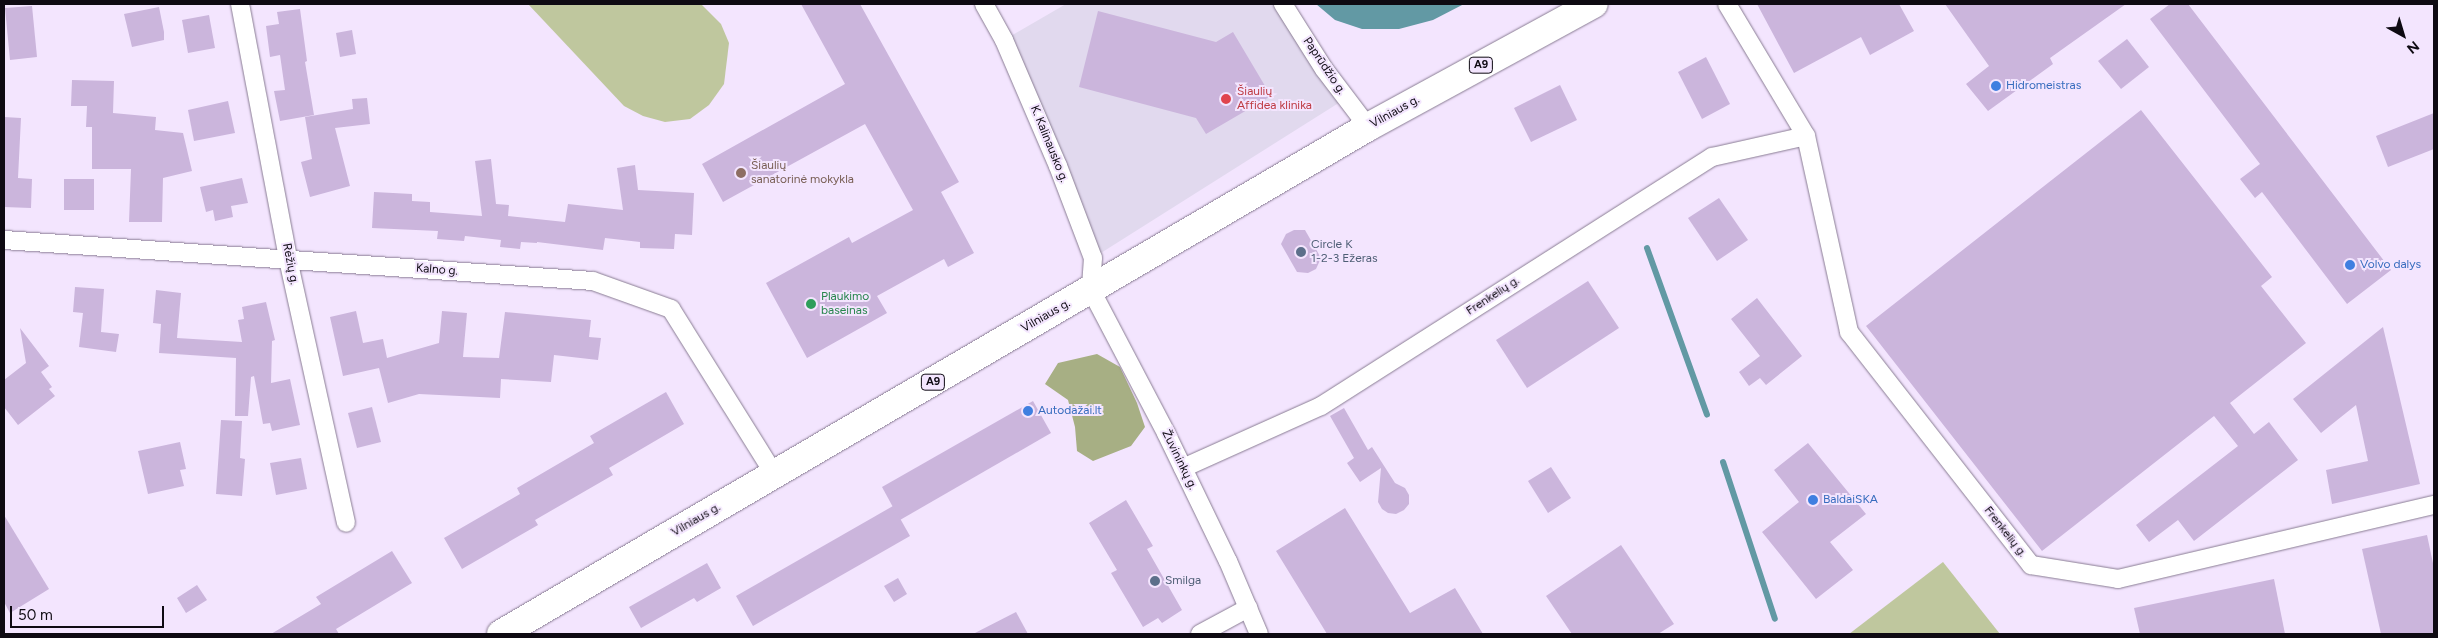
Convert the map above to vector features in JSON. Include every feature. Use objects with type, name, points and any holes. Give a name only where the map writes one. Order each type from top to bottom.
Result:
[{"type":"highway","name":"Vilniaus g.","points":[[501,634],[1368,127],[1594,4]]},
{"type":"street","name":"Rėžių g.","points":[[240,4],[288,259],[346,523]]},
{"type":"street","name":"K. Kalinausko g.","points":[[984,4],[1008,48],[1067,188],[1093,258],[1091,290]]},
{"type":"street","name":"Paprūdžio g.","points":[[1283,4],[1324,69],[1368,127]]},
{"type":"street","name":"Frenkelių g.","points":[[1727,4],[1806,136],[1850,332],[2031,565],[2118,580],[2434,505]]},
{"type":"street","name":"Frenkelių g.","points":[[1183,468],[1321,406],[1712,157],[1806,136]]},
{"type":"street","name":"Kalno g.","points":[[4,240],[593,281],[671,309],[774,474]]},
{"type":"street","name":"Žuvininkų g.","points":[[1091,290],[1183,468],[1228,561],[1259,634]]},
{"type":"street","points":[[1200,634],[1248,608]]},
{"type":"shaded area","points":[[528,4],[701,4],[721,24],[729,43],[724,84],[709,105],[690,119],[665,122],[643,116],[624,106]]},
{"type":"shaded area","points":[[1066,4],[1283,4],[1345,99],[1093,258],[1004,40]]},
{"type":"shaded area","points":[[1316,4],[1464,4],[1433,20],[1399,29],[1362,29],[1335,20]]},
{"type":"shaded area","points":[[1097,354],[1120,367],[1137,403],[1145,427],[1131,446],[1093,461],[1077,451],[1075,427],[1068,400],[1045,384],[1058,363]]},
{"type":"shaded area","points":[[1943,562],[2000,634],[1849,634]]},
{"type":"building","name":"Šiaulių sanatorinė mokykla","points":[[801,4],[860,4],[959,182],[941,192],[974,253],[948,267],[944,259],[877,296],[887,313],[807,358],[766,283],[849,237],[852,243],[913,210],[865,124],[723,202],[702,164],[845,84]]},
{"type":"building","points":[[1757,4],[1899,4],[1914,31],[1870,55],[1861,37],[1794,73]]},
{"type":"building","points":[[1945,4],[2126,4],[2050,58],[2053,64],[1988,111],[1966,84],[1989,66]]},
{"type":"building","points":[[2170,4],[2188,4],[2391,270],[2347,304],[2262,192],[2255,198],[2240,179],[2260,164],[2150,19]]},
{"type":"building","points":[[32,6],[37,57],[10,60],[5,8]]},
{"type":"building","points":[[159,7],[164,40],[132,47],[124,14]]},
{"type":"building","points":[[300,9],[307,61],[305,62],[314,115],[280,121],[274,91],[285,90],[280,55],[270,57],[266,26],[279,24],[277,12]]},
{"type":"building","points":[[1098,11],[1216,42],[1233,32],[1271,96],[1206,134],[1196,118],[1079,87]]},
{"type":"building","points":[[209,15],[215,48],[188,53],[182,20]]},
{"type":"building","points":[[352,30],[356,54],[340,57],[336,33]]},
{"type":"building","points":[[2127,39],[2149,67],[2121,89],[2098,61]]},
{"type":"building","points":[[1706,57],[1730,104],[1702,119],[1678,72]]},
{"type":"building","points":[[72,80],[114,81],[113,113],[156,117],[155,130],[183,133],[192,171],[163,178],[162,222],[129,222],[131,169],[92,169],[92,127],[86,127],[87,106],[71,106]]},
{"type":"building","points":[[1560,85],[1577,120],[1531,142],[1514,108]]},
{"type":"building","points":[[367,98],[370,124],[335,128],[350,186],[310,197],[301,162],[312,159],[305,117],[353,109],[352,99]]},
{"type":"building","points":[[228,101],[235,133],[194,141],[188,110]]},
{"type":"building","points":[[2141,110],[2272,277],[2261,286],[2306,343],[2230,403],[2254,434],[2269,422],[2298,460],[2194,541],[2178,520],[2149,542],[2136,525],[2238,446],[2214,416],[2042,551],[1866,326]]},
{"type":"building","points":[[2434,113],[2434,149],[2388,167],[2376,136]]},
{"type":"building","points":[[4,117],[21,118],[18,178],[32,179],[31,208],[4,207]]},
{"type":"building","points":[[491,159],[496,204],[509,205],[508,216],[565,222],[568,204],[623,210],[617,168],[635,165],[638,190],[694,193],[692,235],[675,234],[674,249],[640,248],[640,242],[605,238],[603,250],[537,242],[521,242],[520,249],[500,247],[501,240],[465,236],[464,241],[437,239],[438,231],[372,228],[374,192],[412,194],[412,201],[430,202],[430,212],[482,216],[475,161]]},
{"type":"building","points":[[242,178],[248,203],[231,206],[233,217],[215,221],[213,210],[206,212],[200,187]]},
{"type":"building","points":[[64,179],[94,179],[94,210],[64,210]]},
{"type":"building","points":[[1719,198],[1748,240],[1717,261],[1688,218]]},
{"type":"building","points":[[1294,230],[1305,230],[1321,258],[1316,269],[1308,273],[1297,272],[1281,244],[1286,234]]},
{"type":"building","points":[[1588,281],[1619,328],[1527,388],[1496,340]]},
{"type":"building","points":[[75,287],[104,289],[101,332],[119,334],[116,352],[79,347],[83,313],[73,312]]},
{"type":"building","points":[[156,290],[181,293],[177,338],[242,342],[238,320],[244,319],[242,307],[266,302],[275,340],[272,341],[271,383],[290,379],[300,425],[272,431],[270,423],[263,424],[254,376],[251,377],[248,416],[235,416],[236,358],[159,353],[161,324],[153,323]]},
{"type":"building","points":[[1757,298],[1802,356],[1766,385],[1760,378],[1749,386],[1739,372],[1760,356],[1731,319]]},
{"type":"building","points":[[356,311],[363,343],[383,339],[387,358],[439,343],[442,311],[467,313],[463,357],[499,358],[505,312],[591,320],[589,337],[601,338],[598,360],[554,355],[551,382],[501,379],[500,398],[419,394],[388,403],[379,368],[343,376],[330,317]]},
{"type":"building","points":[[2383,327],[2420,484],[2332,504],[2326,470],[2368,461],[2356,405],[2321,433],[2293,399]]},
{"type":"building","points":[[20,328],[49,366],[41,372],[52,387],[49,389],[55,396],[18,425],[4,407],[4,380],[26,363]]},
{"type":"building","points":[[666,392],[684,424],[609,468],[613,475],[535,520],[538,525],[462,569],[444,538],[520,494],[517,488],[594,443],[590,436]]},
{"type":"building","points":[[1033,401],[1051,433],[900,520],[882,487]]},
{"type":"building","points":[[372,407],[381,442],[357,448],[348,413]]},
{"type":"building","points":[[1344,408],[1368,450],[1372,447],[1395,483],[1405,488],[1409,495],[1409,504],[1404,510],[1396,514],[1388,513],[1382,509],[1378,502],[1381,468],[1360,482],[1347,463],[1354,458],[1330,416]]},
{"type":"building","points":[[221,420],[242,421],[240,458],[245,459],[242,496],[216,494]]},
{"type":"building","points":[[180,442],[186,469],[180,470],[184,486],[148,494],[138,451]]},
{"type":"building","points":[[1808,443],[1866,514],[1830,542],[1853,570],[1816,599],[1762,532],[1799,502],[1774,470]]},
{"type":"building","points":[[301,458],[307,489],[276,495],[270,463]]},
{"type":"building","points":[[1551,467],[1571,498],[1548,513],[1528,481]]},
{"type":"building","points":[[1126,500],[1153,546],[1147,549],[1182,610],[1162,623],[1158,618],[1143,627],[1111,573],[1117,570],[1089,523]]},
{"type":"building","points":[[893,506],[910,536],[753,626],[736,596]]},
{"type":"building","points":[[1345,508],[1410,613],[1455,588],[1483,634],[1327,634],[1276,551]]},
{"type":"building","points":[[4,515],[49,589],[10,613],[4,602]]},
{"type":"building","points":[[2427,535],[2434,568],[2434,634],[2381,634],[2362,549]]},
{"type":"building","points":[[1621,545],[1674,624],[1658,634],[1572,634],[1546,596]]},
{"type":"building","points":[[392,551],[412,583],[336,629],[339,634],[271,634],[321,604],[316,597]]},
{"type":"building","points":[[707,563],[721,588],[697,602],[694,598],[641,628],[629,607]]},
{"type":"building","points":[[898,578],[907,594],[894,602],[884,586]]},
{"type":"building","points":[[2274,579],[2285,634],[2140,634],[2134,608]]},
{"type":"building","points":[[197,585],[207,600],[186,613],[177,598]]},
{"type":"building","points":[[1016,612],[1028,634],[973,634]]},
{"type":"waterway","points":[[1647,248],[1707,415]]},
{"type":"waterway","points":[[1723,462],[1775,619]]},
{"type":"place","name":"Hidromeistras","points":[[1996,86]]},
{"type":"place","name":"Šiaulių Affidea klinika","points":[[1226,99]]},
{"type":"place","name":"Šiaulių sanatorinė mokykla","points":[[741,173]]},
{"type":"place","name":"Circle K 1-2-3 Ežeras","points":[[1301,252]]},
{"type":"place","name":"Volvo dalys","points":[[2350,265]]},
{"type":"place","name":"Plaukimo baseinas","points":[[811,304]]},
{"type":"place","name":"Autodažai.lt","points":[[1028,411]]},
{"type":"place","name":"BaldaiSKA","points":[[1813,500]]},
{"type":"place","name":"Smilga","points":[[1155,581]]}]
